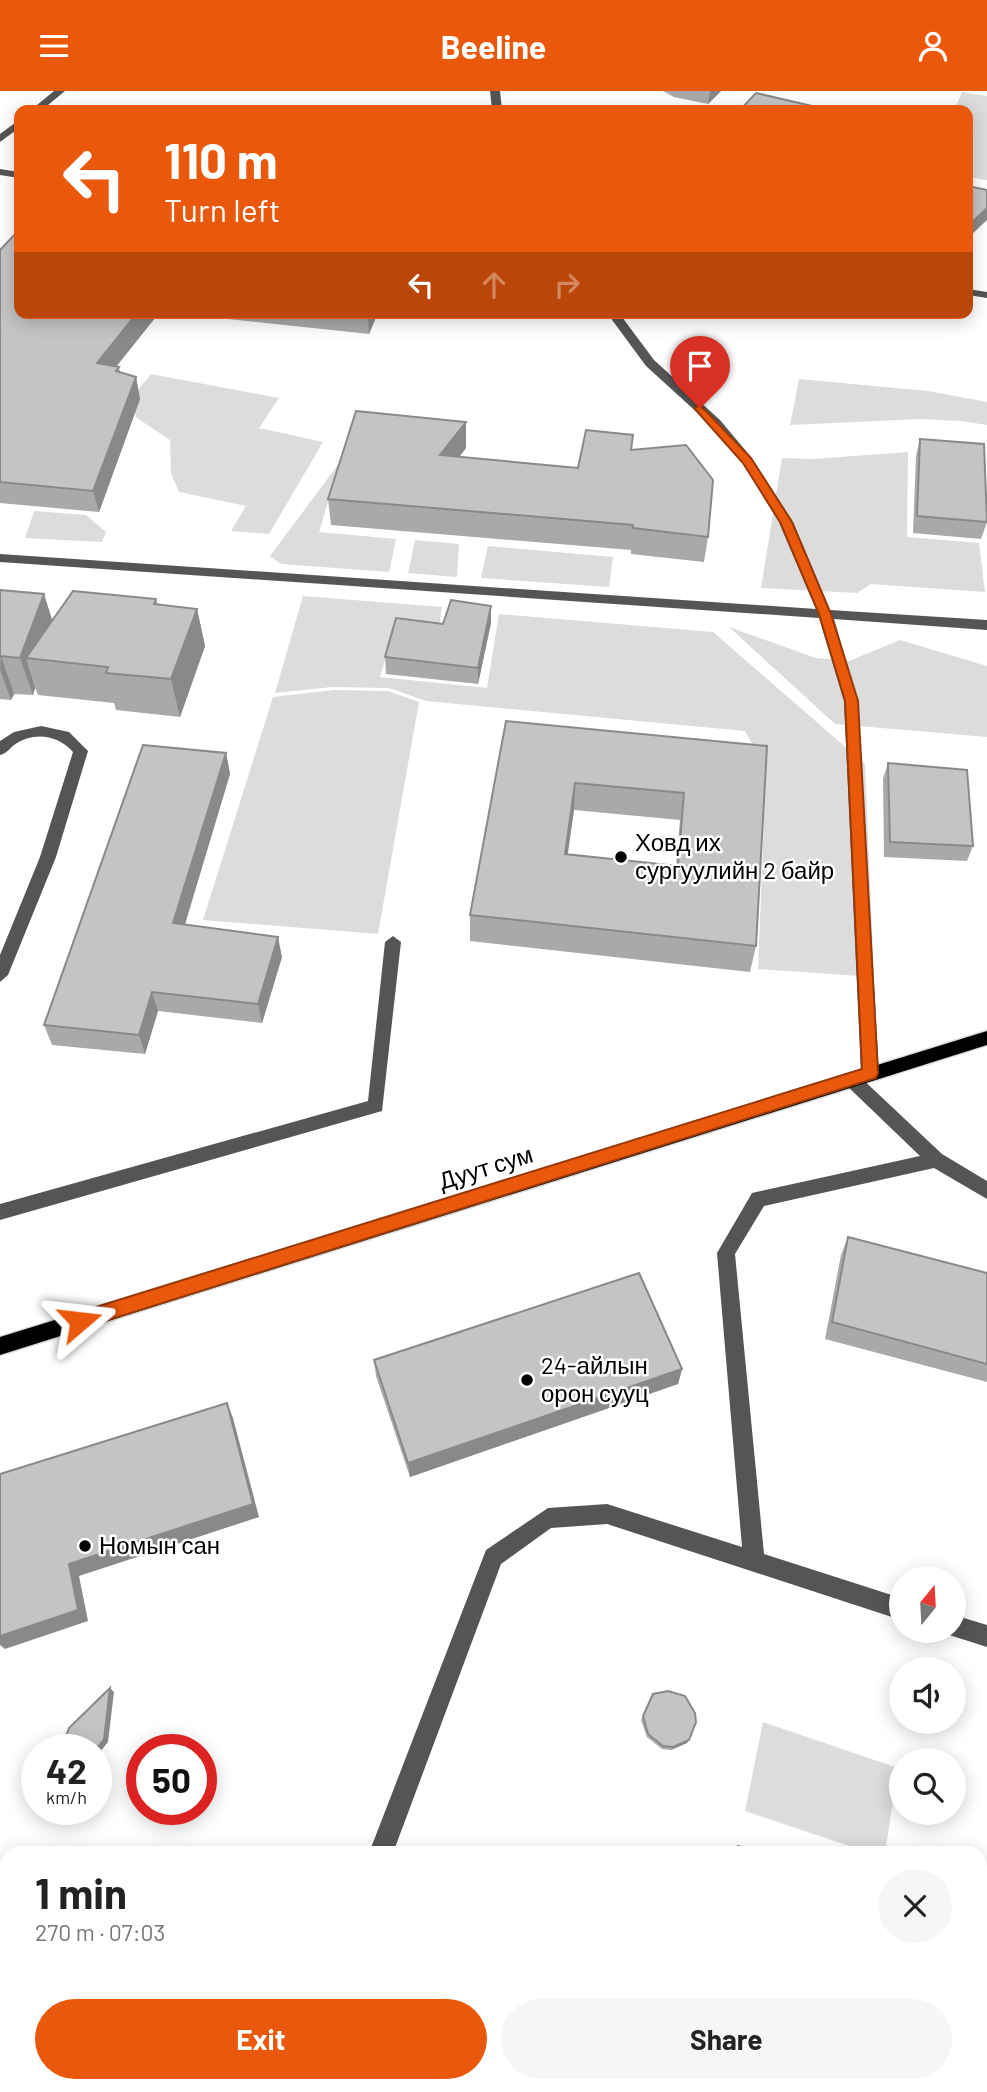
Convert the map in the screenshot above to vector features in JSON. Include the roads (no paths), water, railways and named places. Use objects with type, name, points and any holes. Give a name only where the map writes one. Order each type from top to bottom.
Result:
[{"type":"main road","name":"Дуут сум","points":[[0,1346],[987,1038]]},
{"type":"street","points":[[42,105],[60,91]]},
{"type":"street","points":[[0,139],[14,127]]},
{"type":"street","points":[[617,319],[650,363],[716,423],[747,460],[786,522],[825,614],[851,701],[870,1073]]},
{"type":"street","points":[[0,558],[987,625]]},
{"type":"street","points":[[0,750],[14,736],[54,732],[73,739],[81,751],[48,857],[0,975]]},
{"type":"street","points":[[0,1212],[376,1106],[393,942]]},
{"type":"street","points":[[851,1079],[936,1160],[987,1191]]},
{"type":"street","points":[[754,1560],[726,1253],[758,1199],[936,1160]]},
{"type":"street","points":[[383,1846],[493,1557],[548,1518],[607,1514],[889,1605]]},
{"type":"street","points":[[966,1630],[987,1636]]},
{"type":"place","name":"Ховд их сургуулийн 2 байр","points":[[621,857]]},
{"type":"place","name":"24-айлын орон сууц","points":[[527,1380]]},
{"type":"place","name":"Номын сан","points":[[85,1546]]}]
